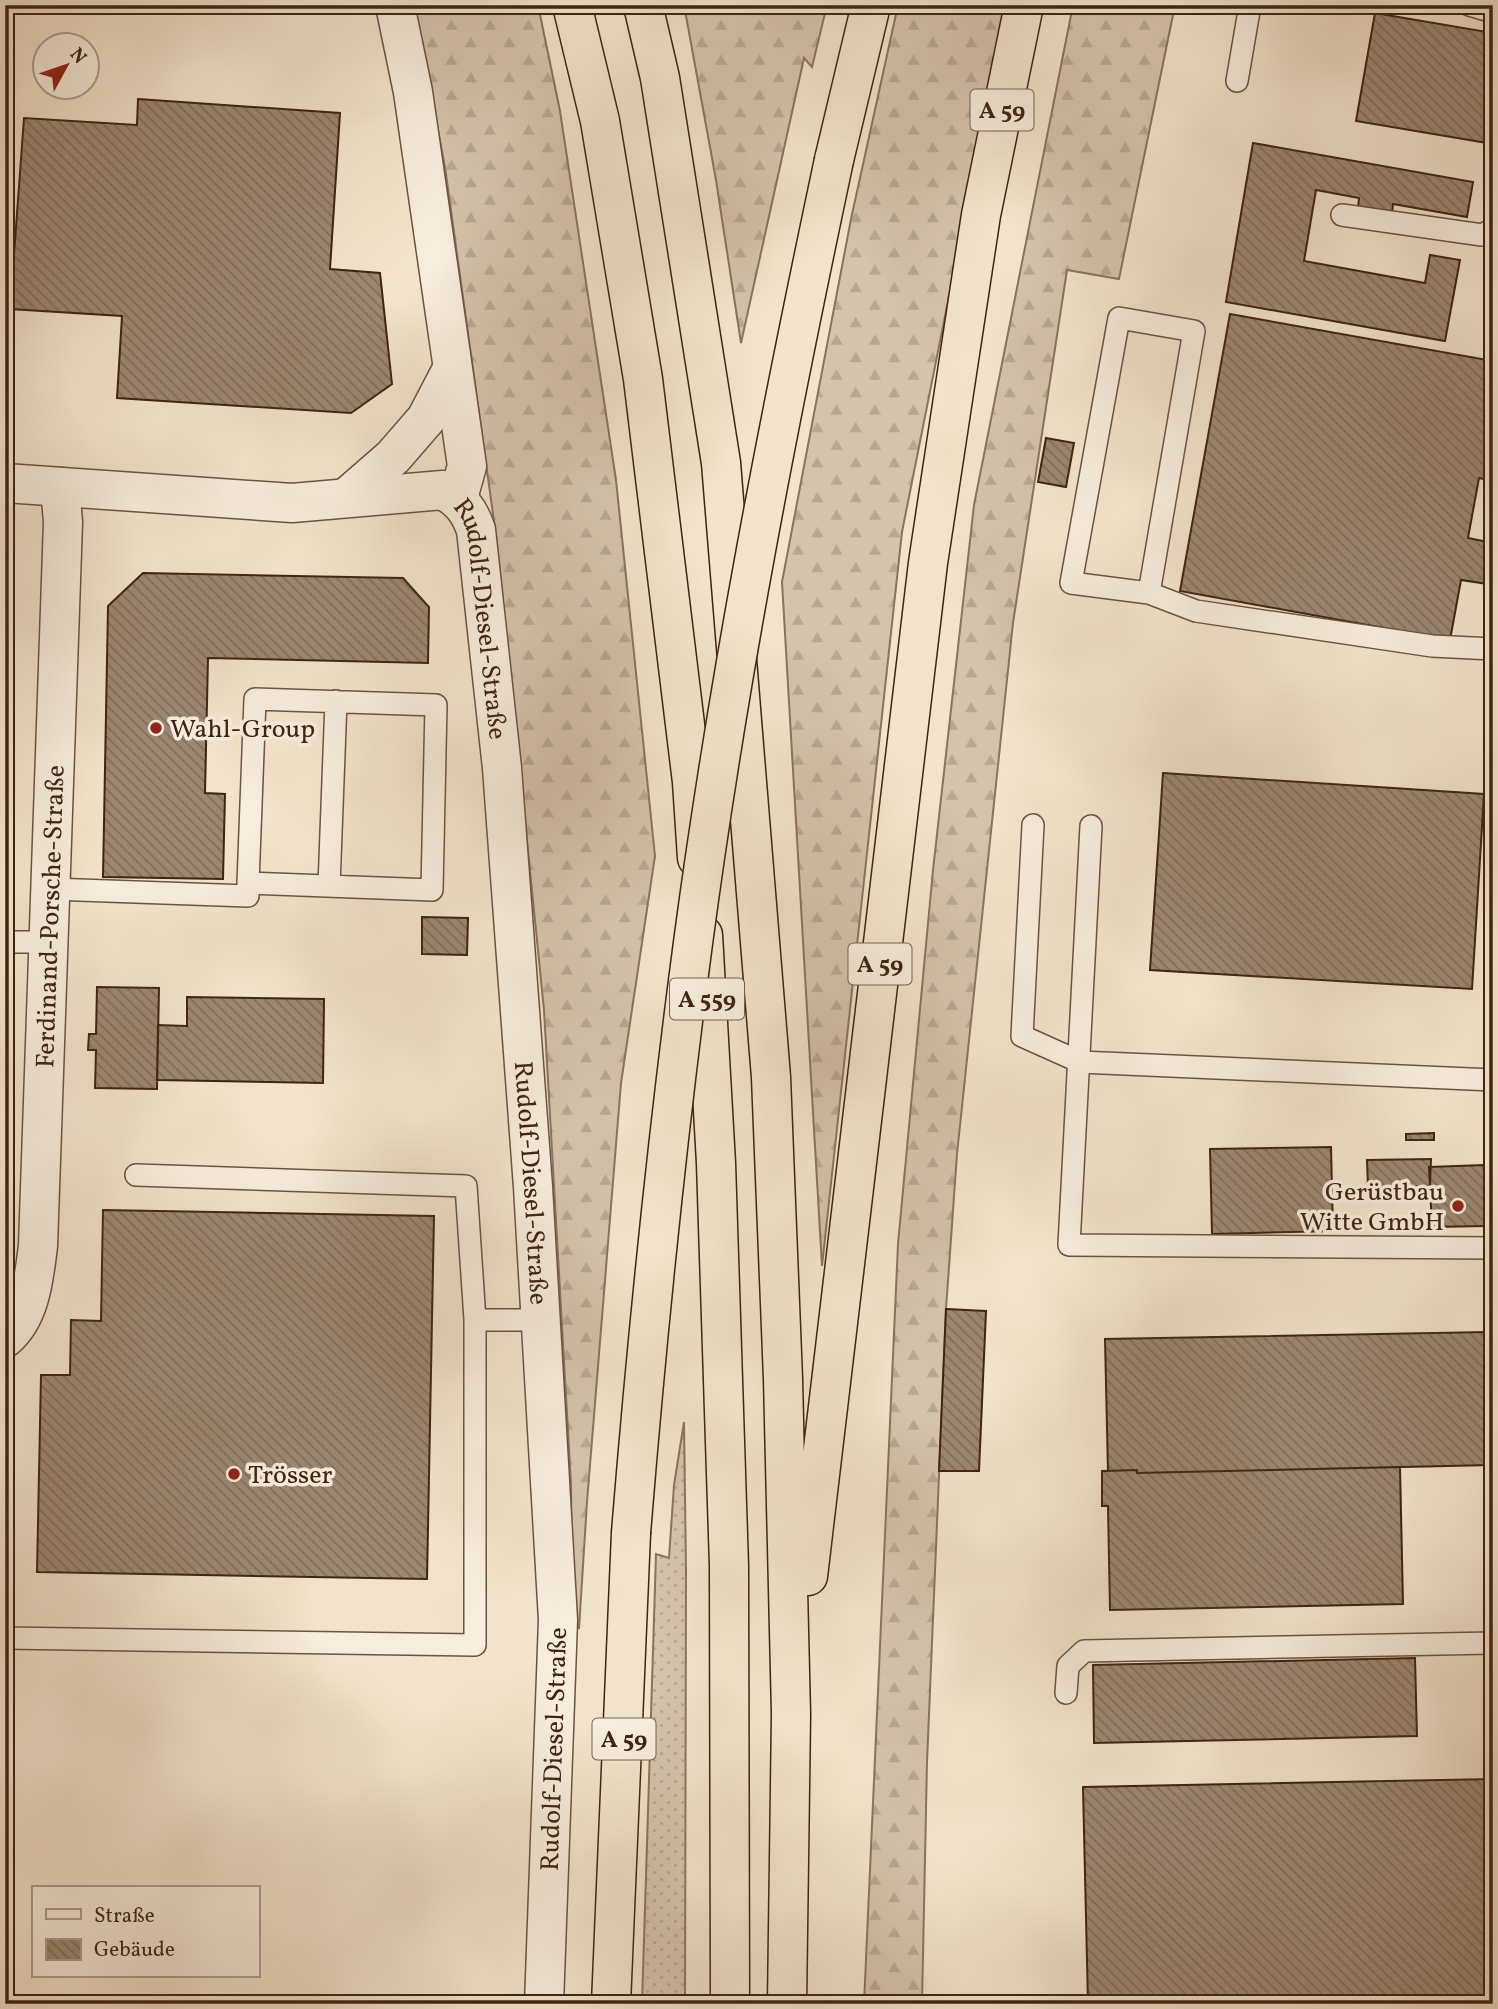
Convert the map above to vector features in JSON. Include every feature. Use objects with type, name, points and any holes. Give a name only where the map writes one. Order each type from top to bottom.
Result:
[{"type":"highway","name":"A 559","points":[[572,5],[600,121],[643,379],[692,782],[716,1163],[729,1566],[730,2004]]},
{"type":"highway","name":"A 559","points":[[643,5],[660,78],[722,477],[771,1077],[783,1379],[791,1714]]},
{"type":"highway","name":"A 59","points":[[611,2004],[631,1533],[647,1335],[695,927],[755,547],[834,160],[871,5]]},
{"type":"highway","name":"A 59","points":[[788,2004],[791,1714],[928,563],[981,215],[1024,5]]},
{"type":"street","name":"Rudolf-Diesel-Straße","points":[[396,5],[413,92],[451,371],[467,466],[458,498],[470,512],[476,530],[500,752],[541,1320],[558,1620],[544,2004]]},
{"type":"street","points":[[346,498],[393,457],[426,419],[451,371]]},
{"type":"street","points":[[5,483],[292,503],[443,490],[458,498]]},
{"type":"street","name":"Ferdinand-Porsche-Straße","points":[[5,1338],[13,1331],[33,1290],[38,1246],[63,522],[60,487]]},
{"type":"lane","points":[[1237,81],[1250,5]]},
{"type":"lane","points":[[1469,5],[1493,12]]},
{"type":"lane","points":[[1342,215],[1482,235],[1493,229]]},
{"type":"lane","points":[[1149,593],[1194,331],[1119,318],[1071,583],[1149,593],[1196,611],[1432,646],[1493,649]]},
{"type":"lane","points":[[51,889],[248,896],[248,883],[255,699],[436,705],[432,890],[248,883]]},
{"type":"lane","points":[[329,886],[336,701]]},
{"type":"lane","points":[[1033,825],[1022,1036],[1080,1062],[1493,1080]]},
{"type":"lane","points":[[1091,827],[1069,1245],[1493,1248]]},
{"type":"lane","points":[[5,942],[48,942]]},
{"type":"lane","points":[[5,1638],[475,1645],[475,1320],[466,1186],[136,1175]]},
{"type":"lane","points":[[475,1320],[541,1320]]},
{"type":"lane","points":[[1066,1693],[1068,1666],[1084,1651],[1493,1643]]},
{"type":"green space","points":[[414,5],[538,5],[560,111],[616,480],[655,856],[621,1083],[579,1629],[572,1607],[571,1484],[544,1010],[497,543],[445,167]]},
{"type":"green space","points":[[684,5],[827,5],[812,67],[804,58],[741,343],[716,180]]},
{"type":"green space","points":[[898,5],[1007,5],[902,532],[822,1266],[782,582],[851,219]]},
{"type":"green space","points":[[1073,5],[1175,5],[1119,279],[1067,270],[1013,623],[957,1154],[946,1309],[927,1762],[922,2004],[864,2004],[898,1244],[933,870],[974,505]]},
{"type":"green space","points":[[684,1422],[685,2004],[642,2004],[656,1554],[669,1558],[674,1485]]},
{"type":"building","points":[[1375,13],[1493,33],[1493,144],[1356,121]]},
{"type":"building","points":[[138,99],[340,113],[330,269],[380,273],[392,384],[351,413],[117,398],[122,316],[10,309],[24,118],[137,125]]},
{"type":"building","points":[[1253,143],[1473,182],[1467,217],[1393,204],[1392,214],[1358,208],[1359,198],[1316,190],[1304,261],[1425,283],[1430,255],[1460,260],[1445,341],[1226,302]]},
{"type":"building","points":[[1230,314],[1493,361],[1493,481],[1479,478],[1468,538],[1493,543],[1493,555],[1488,584],[1461,580],[1450,640],[1180,591]]},
{"type":"building","points":[[1046,438],[1074,443],[1066,487],[1038,482]]},
{"type":"building","name":"Wahl-Group","points":[[143,573],[403,578],[429,607],[428,663],[208,658],[205,793],[225,794],[223,879],[103,877],[108,606]]},
{"type":"building","points":[[1163,773],[1484,794],[1472,989],[1150,970]]},
{"type":"building","points":[[422,917],[468,918],[467,955],[422,954]]},
{"type":"building","points":[[97,987],[159,988],[157,1089],[95,1088],[96,1050],[88,1050],[89,1034],[96,1034]]},
{"type":"building","points":[[187,997],[324,999],[323,1083],[157,1080],[158,1025],[187,1026]]},
{"type":"building","points":[[1434,1133],[1434,1140],[1406,1140],[1406,1134]]},
{"type":"building","points":[[1331,1147],[1333,1231],[1212,1234],[1210,1149]]},
{"type":"building","points":[[1431,1159],[1430,1186],[1368,1188],[1367,1160]]},
{"type":"building","name":"Gerüstbau Witte GmbH","points":[[1484,1165],[1485,1226],[1432,1227],[1429,1167]]},
{"type":"building","name":"Trösser","points":[[103,1210],[434,1216],[427,1579],[37,1572],[41,1375],[70,1375],[71,1320],[101,1321]]},
{"type":"building","points":[[946,1309],[986,1311],[979,1471],[939,1471]]},
{"type":"building","points":[[1488,1332],[1491,1465],[1137,1473],[1137,1470],[1108,1471],[1105,1339]]},
{"type":"building","points":[[1400,1467],[1403,1604],[1110,1610],[1108,1506],[1102,1506],[1102,1471],[1137,1470],[1137,1473]]},
{"type":"building","points":[[1415,1658],[1417,1736],[1094,1743],[1093,1665]]},
{"type":"building","points":[[1493,1779],[1493,2004],[1088,2004],[1083,1787]]},
{"type":"place","name":"Wahl-Group","points":[[156,728]]},
{"type":"place","name":"Gerüstbau Witte GmbH","points":[[1458,1206]]},
{"type":"place","name":"Trösser","points":[[234,1474]]}]
